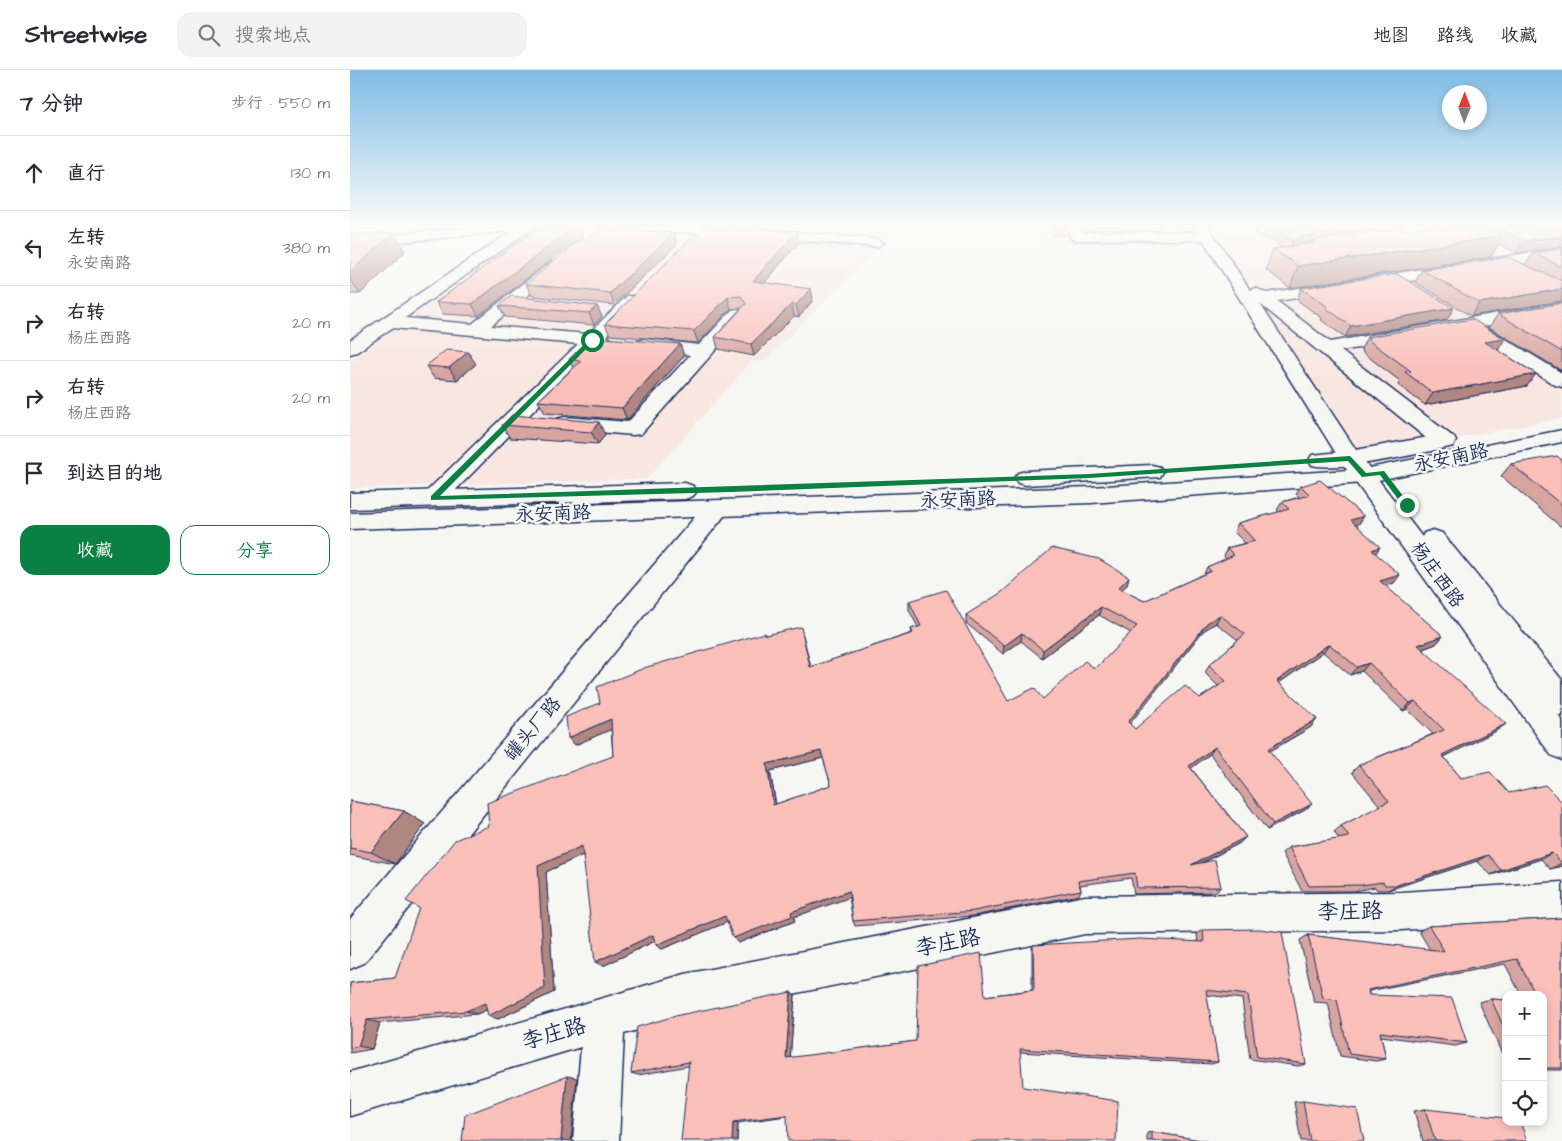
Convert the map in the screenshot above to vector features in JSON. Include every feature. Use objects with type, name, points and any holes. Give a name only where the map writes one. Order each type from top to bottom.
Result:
[{"type":"street","points":[[350,348],[456,276]]},
{"type":"street","points":[[475,330],[542,276]]},
{"type":"street","name":"杨庄西路","points":[[1239,276],[1366,465],[1562,744]]},
{"type":"street","name":"杨庄西路","points":[[1245,276],[1260,295],[1366,465],[1562,703]]},
{"type":"street","points":[[1260,295],[1373,276]]},
{"type":"street","points":[[1401,276],[1418,293]]},
{"type":"street","points":[[434,498],[648,285]]},
{"type":"street","points":[[1260,295],[1444,441]]},
{"type":"street","points":[[512,300],[532,303]]},
{"type":"street","points":[[1326,348],[1562,307]]},
{"type":"street","points":[[1443,308],[1562,381]]},
{"type":"street","points":[[600,310],[620,313]]},
{"type":"street","points":[[513,419],[633,429],[738,314]]},
{"type":"street","points":[[388,322],[704,351]]},
{"type":"street","name":"永安南路","points":[[350,501],[731,490],[1366,465],[1444,441],[1562,418]]},
{"type":"street","name":"永安南路","points":[[350,521],[1091,495],[1366,465],[1562,436]]},
{"type":"street","name":"罐头厂路","points":[[350,949],[716,509]]},
{"type":"street","name":"李庄路","points":[[350,1094],[685,995],[1085,915],[1401,911],[1562,902]]},
{"type":"street","points":[[596,1141],[604,1019]]},
{"type":"shaded area","points":[[469,276],[850,276],[764,361],[751,361],[647,479],[350,488],[350,361]]},
{"type":"shaded area","points":[[1232,276],[1562,276],[1562,418],[1350,458]]},
{"type":"building","points":[[472,276],[509,276],[472,304],[436,302]]},
{"type":"building","points":[[536,276],[628,276],[610,293],[526,284]]},
{"type":"building","points":[[653,276],[758,276],[753,281],[811,289],[796,305],[792,304],[751,344],[715,337],[746,304],[741,296],[728,297],[694,331],[605,324]]},
{"type":"building","points":[[1383,276],[1400,276],[1454,308],[1351,326],[1301,288]]},
{"type":"building","points":[[1432,276],[1551,276],[1562,281],[1562,289],[1479,303]]},
{"type":"building","points":[[511,296],[597,306],[589,313],[499,306]]},
{"type":"building","points":[[1562,303],[1562,352],[1498,314]]},
{"type":"building","points":[[1472,319],[1505,339],[1485,342],[1536,374],[1433,393],[1405,372],[1411,371],[1368,340],[1370,340],[1367,337]]},
{"type":"building","points":[[591,337],[680,344],[622,408],[538,401],[581,361],[569,359]]},
{"type":"building","points":[[446,350],[468,352],[449,368],[426,366]]},
{"type":"building","points":[[512,415],[599,422],[591,432],[502,425]]},
{"type":"building","points":[[1557,456],[1562,460],[1562,505],[1511,464]]},
{"type":"building","points":[[1320,480],[1364,516],[1351,520],[1380,547],[1372,550],[1400,575],[1380,581],[1443,636],[1418,645],[1506,724],[1442,755],[1461,778],[1490,772],[1509,793],[1545,785],[1562,802],[1562,863],[1552,853],[1501,870],[1488,855],[1397,885],[1385,885],[1383,882],[1362,885],[1309,886],[1289,847],[1349,837],[1341,826],[1389,801],[1359,765],[1444,730],[1415,701],[1410,703],[1369,663],[1357,667],[1329,644],[1277,681],[1317,719],[1268,749],[1312,804],[1273,824],[1215,747],[1189,766],[1246,837],[1191,865],[1215,860],[1221,887],[1137,888],[1135,873],[1078,881],[1081,890],[974,911],[853,921],[849,891],[791,912],[792,916],[733,938],[725,916],[656,945],[653,935],[595,962],[582,846],[538,866],[545,988],[488,1016],[485,1003],[466,1011],[367,1020],[358,1046],[350,1048],[350,983],[395,978],[419,908],[406,901],[455,840],[489,826],[487,803],[613,756],[611,719],[568,738],[566,717],[600,703],[597,687],[647,667],[764,633],[765,635],[801,627],[810,667],[913,633],[911,629],[921,626],[909,601],[946,590],[1008,701],[1034,688],[1043,699],[1085,661],[1095,669],[1137,626],[1101,607],[1043,650],[1022,633],[1004,646],[966,615],[1002,592],[1052,548],[1099,559],[1129,577],[1118,588],[1144,601],[1211,571],[1207,567],[1234,555],[1227,548],[1255,541],[1238,523],[1289,509],[1282,502],[1310,495],[1301,486]],"holes":[[[1220,615],[1245,634],[1209,665],[1226,681],[1200,698],[1185,686],[1135,729],[1128,722],[1207,623]],[[821,751],[831,785],[773,805],[767,764]]]},
{"type":"building","points":[[350,801],[404,811],[371,852],[350,848]]},
{"type":"building","points":[[1562,918],[1562,1068],[1547,1068],[1547,991],[1534,991],[1517,959],[1368,990],[1369,995],[1452,998],[1467,1043],[1380,1032],[1386,1059],[1349,1054],[1337,1000],[1323,998],[1308,935],[1444,951],[1429,926]]},
{"type":"building","points":[[1259,929],[1282,932],[1306,1064],[1257,1057],[1248,995],[1206,990],[1218,1062],[1020,1049],[1023,1087],[1118,1101],[1116,1141],[788,1141],[787,1115],[733,1122],[732,1141],[681,1141],[689,1062],[631,1073],[637,1027],[679,1015],[791,992],[786,1058],[916,1041],[918,966],[981,953],[985,996],[1034,990],[1033,945],[1140,939],[1204,942],[1203,930]]},
{"type":"building","points":[[1491,999],[1502,1000],[1502,1023]]},
{"type":"building","points":[[567,1076],[561,1140],[563,1141],[462,1141],[465,1115]]},
{"type":"building","points":[[1303,1101],[1357,1109],[1364,1141],[1310,1141]]},
{"type":"building","points":[[1425,1109],[1502,1118],[1502,1126],[1521,1126],[1527,1141],[1435,1141]]},
{"type":"building","points":[[1152,1132],[1206,1141],[1152,1141]]},
{"type":"route","points":[[592,340],[434,498],[731,490],[1089,476],[1350,458],[1364,476],[1382,472],[1407,505]]}]
